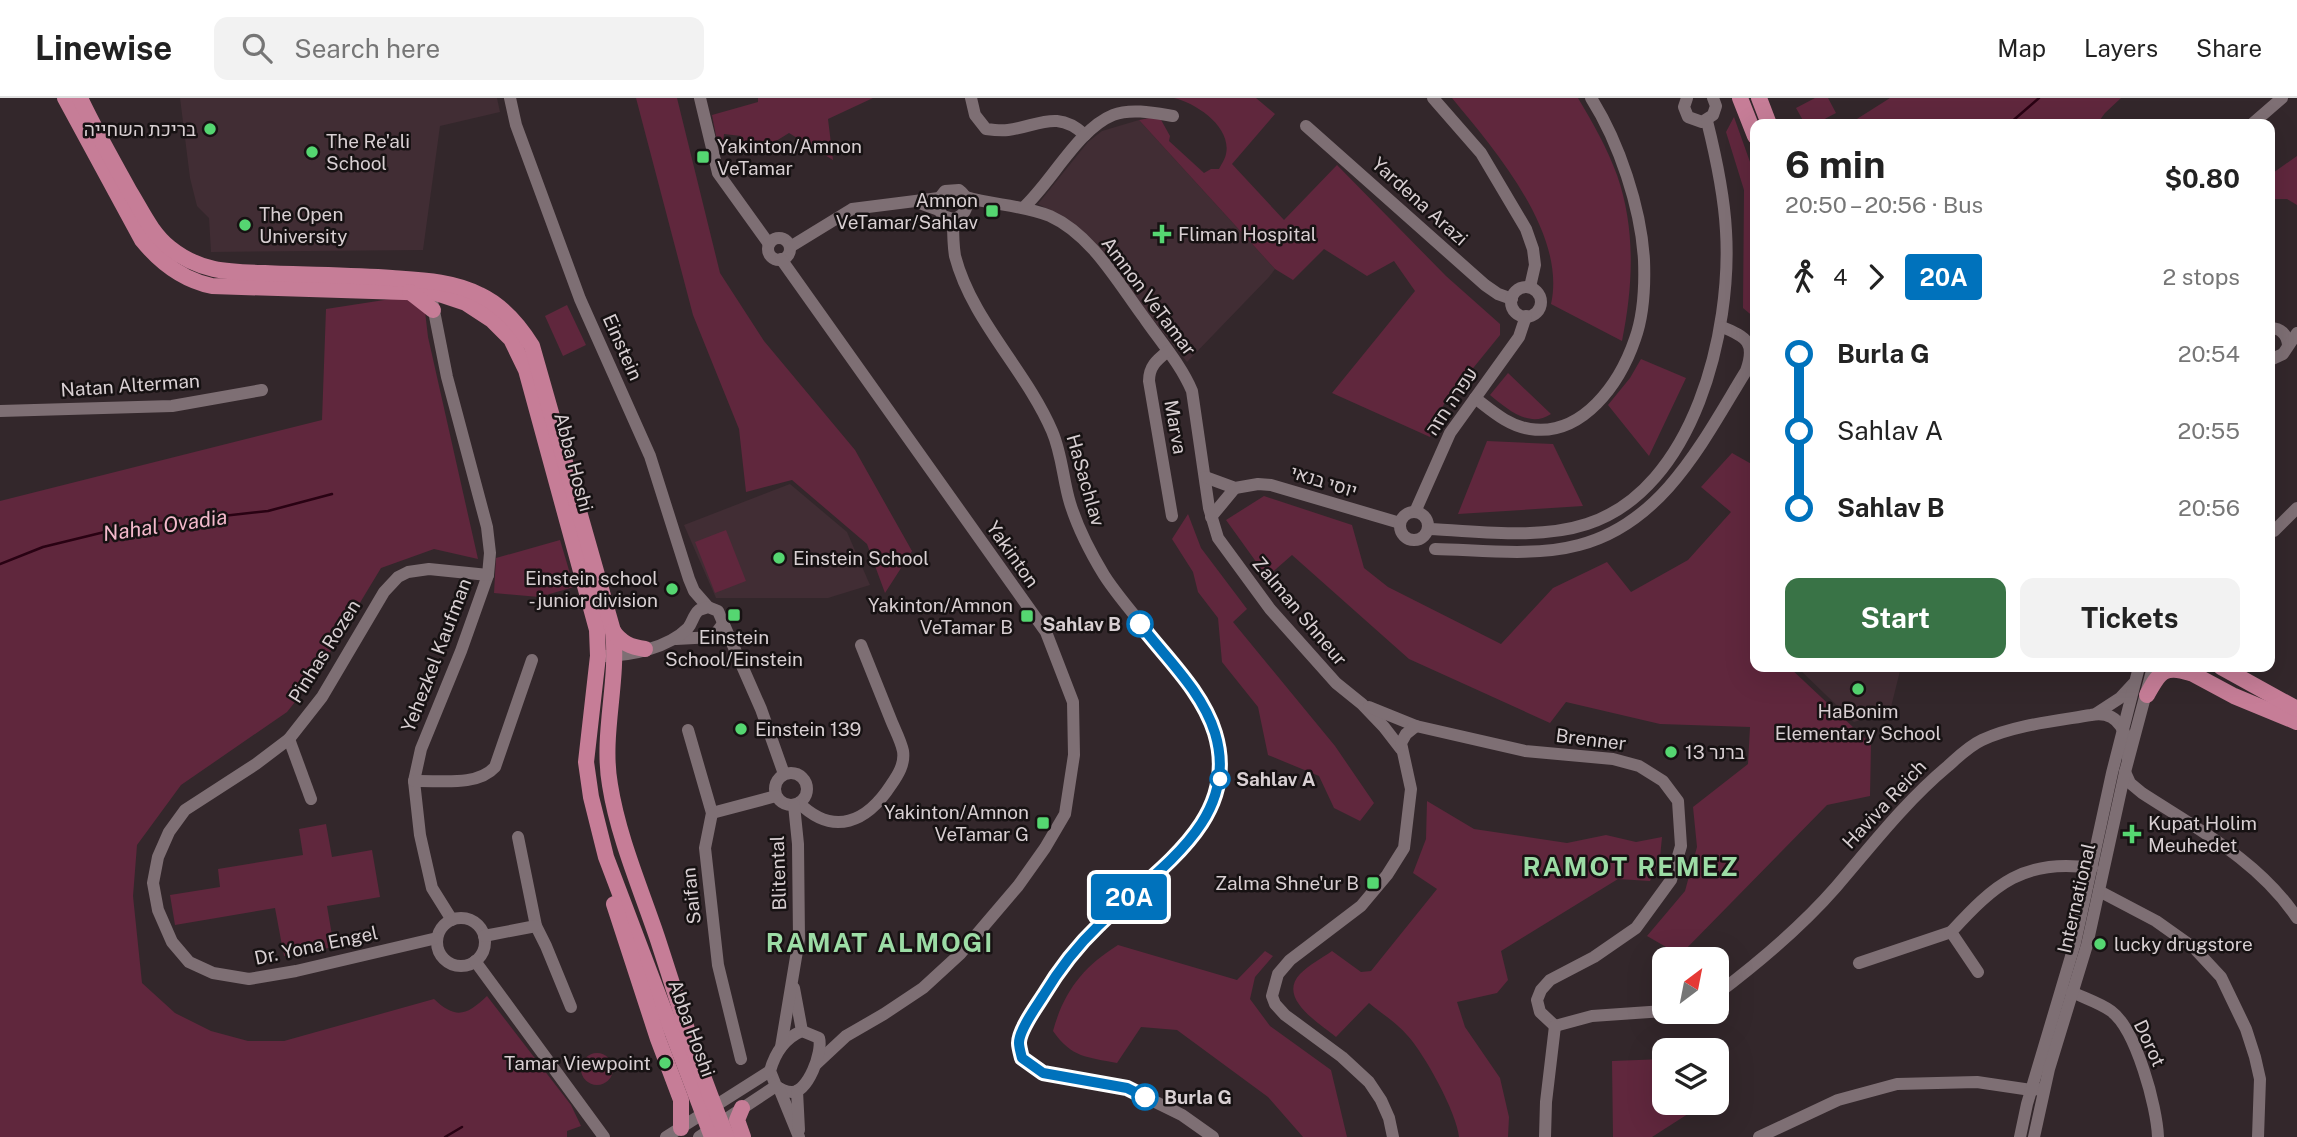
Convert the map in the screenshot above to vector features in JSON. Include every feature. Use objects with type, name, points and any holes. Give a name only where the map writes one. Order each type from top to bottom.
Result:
[{"type":"main road","name":"Abba Hoshi","points":[[65,98],[142,240],[158,259],[178,272],[212,286],[478,293],[499,307],[521,328],[533,346],[613,631],[615,656],[607,765],[610,786],[714,1134]]},
{"type":"main road","name":"Abba Hoshi","points":[[80,98],[153,232],[186,259],[211,270],[434,281],[492,320],[511,339],[519,353],[547,440],[597,630],[598,656],[586,762],[606,857],[703,1096]]},
{"type":"main road","points":[[1740,98],[1750,123]]},
{"type":"main road","points":[[1759,98],[1767,119]]},
{"type":"main road","points":[[408,291],[424,300],[433,314]]},
{"type":"main road","points":[[613,631],[630,646],[645,649]]},
{"type":"main road","points":[[2147,695],[2157,677],[2164,672]]},
{"type":"main road","points":[[2198,672],[2297,720]]},
{"type":"main road","points":[[2230,672],[2297,707]]},
{"type":"main road","points":[[2250,672],[2297,707]]},
{"type":"main road","points":[[606,857],[608,882],[620,925],[681,1100],[681,1128]]},
{"type":"main road","points":[[742,1108],[737,1120],[743,1137]]},
{"type":"street","name":"Einstein","points":[[510,98],[516,125],[580,299],[650,456],[689,579],[694,591],[708,607]]},
{"type":"street","points":[[699,98],[718,173],[750,219],[782,247],[852,209],[916,202],[939,204]]},
{"type":"street","points":[[971,98],[975,116],[986,129],[1006,131],[1051,119],[1077,127],[1085,135]]},
{"type":"street","points":[[1433,98],[1482,153],[1526,229],[1533,248],[1535,265],[1530,287]]},
{"type":"street","points":[[1687,98],[1684,107],[1688,117],[1697,122],[1707,121],[1715,111],[1716,99]]},
{"type":"street","points":[[2258,119],[2282,98]]},
{"type":"street","points":[[1475,398],[1501,418],[1516,425],[1530,429],[1566,426],[1599,402],[1619,373],[1635,340],[1644,288],[1641,232],[1626,176],[1593,100]]},
{"type":"street","points":[[1023,208],[1042,189],[1085,135],[1113,115],[1147,112],[1173,116]]},
{"type":"street","points":[[1429,529],[1512,532],[1570,529],[1590,523],[1631,499],[1651,481],[1663,465],[1689,425],[1722,327],[1727,263],[1726,232],[1723,196],[1707,121]]},
{"type":"street","name":"Yardena Arazi","points":[[1306,126],[1485,285],[1512,299]]},
{"type":"street","points":[[954,189],[966,202],[961,216],[953,219],[943,216],[939,204],[945,191],[954,189]]},
{"type":"street","name":"Amnon VeTamar","points":[[966,202],[1023,208],[1063,223],[1089,246],[1187,378],[1192,391],[1205,477]]},
{"type":"street","name":"HaSachlav","points":[[953,219],[955,254],[968,294],[1052,432],[1070,502],[1086,545],[1106,579],[1183,676],[1215,732],[1220,758],[1220,784],[1215,800],[1204,819],[1167,864],[1098,926],[1051,982],[1018,1041],[1022,1058],[1043,1073],[1127,1088],[1182,1115],[1213,1137]]},
{"type":"street","name":"Yakinton","points":[[782,247],[803,292],[1046,632],[1073,702],[1074,755],[1065,814],[1018,886],[960,954],[923,988],[846,1036],[816,1063]]},
{"type":"street","points":[[1530,287],[1540,296],[1541,306],[1535,314],[1526,316],[1513,309],[1512,299],[1520,288],[1530,287]]},
{"type":"street","name":"Yehezkel Kaufman","points":[[448,292],[433,298],[433,314],[447,377],[488,527],[490,553],[488,575],[461,651],[421,749],[414,781],[420,835],[432,888],[452,920]]},
{"type":"street","name":"עפרה חזה","points":[[1415,512],[1450,433],[1519,337],[1526,316]]},
{"type":"street","points":[[1722,327],[1738,333],[1750,345]]},
{"type":"street","points":[[2275,329],[2297,330],[2283,354],[2275,357]]},
{"type":"street","points":[[2275,331],[2288,345]]},
{"type":"street","name":"Marva","points":[[1168,351],[1154,363],[1149,371],[1149,381],[1172,516]]},
{"type":"street","points":[[1435,549],[1520,551],[1578,545],[1624,525],[1666,490],[1686,467],[1750,360]]},
{"type":"street","name":"Natan Alterman","points":[[0,411],[172,406],[262,390]]},
{"type":"street","name":"יוסי בנאי","points":[[1205,477],[1235,488],[1271,485],[1400,523]]},
{"type":"street","name":"Zalman Shneur","points":[[1205,477],[1211,517],[1218,538],[1270,609],[1336,683],[1362,704],[1401,749],[1410,789],[1404,848],[1387,875],[1361,906],[1290,960],[1278,974],[1272,996],[1275,1004],[1285,1014],[1342,1057],[1369,1083],[1381,1100],[1393,1137]]},
{"type":"street","points":[[1211,517],[1235,488]]},
{"type":"street","points":[[2275,530],[2297,508]]},
{"type":"street","points":[[1415,512],[1427,519],[1429,529],[1420,540],[1412,540],[1401,532],[1400,523],[1407,513],[1415,512]]},
{"type":"street","name":"Pinhas Rozen","points":[[172,942],[158,910],[153,883],[158,857],[169,832],[185,810],[289,739],[322,697],[384,592],[398,577],[408,572],[429,569],[488,575]]},
{"type":"street","points":[[672,639],[692,622],[699,610],[713,608],[721,615],[722,625],[761,709],[784,774]]},
{"type":"street","points":[[692,622],[695,631],[725,644],[737,657]]},
{"type":"street","points":[[598,656],[615,656],[672,639],[708,637],[717,634],[722,625]]},
{"type":"street","points":[[776,796],[784,803],[797,804],[829,822],[846,821],[865,816],[883,798],[900,772],[903,752],[861,645]]},
{"type":"street","points":[[414,781],[478,779],[489,774],[495,767],[532,660]]},
{"type":"street","name":"International","points":[[2020,1137],[2027,1104],[2075,943],[2138,672]]},
{"type":"street","name":"International","points":[[2034,1137],[2046,1081],[2087,945],[2126,766],[2152,672]]},
{"type":"street","points":[[2096,713],[2120,698],[2136,681]]},
{"type":"street","name":"Brenner","points":[[1362,704],[1416,726],[1525,751],[1613,759],[1639,766],[1663,781],[1678,800],[1681,846],[1671,880],[1636,928],[1594,957],[1550,980],[1541,989],[1537,1000],[1540,1012],[1555,1026]]},
{"type":"street","points":[[2096,713],[2111,717],[2123,728],[2127,738],[2126,766],[2130,783],[2234,853],[2263,876],[2282,895],[2297,918]]},
{"type":"street","name":"Haviva Reich","points":[[1729,985],[1756,965],[1833,889],[1896,815],[1960,755],[1981,740],[2030,726],[2096,713]]},
{"type":"street","points":[[1401,749],[1403,738],[1416,726]]},
{"type":"street","name":"Saifan","points":[[688,730],[712,813],[705,848],[718,965],[741,1059]]},
{"type":"street","points":[[289,739],[311,799]]},
{"type":"street","points":[[776,796],[777,781],[784,774],[795,774],[803,779],[806,794],[797,804]]},
{"type":"street","points":[[2117,807],[2129,795],[2142,793]]},
{"type":"street","points":[[712,813],[776,796]]},
{"type":"street","name":"Blitental","points":[[781,1047],[799,939],[797,804]]},
{"type":"street","points":[[518,837],[536,926],[547,946],[571,1007]]},
{"type":"street","points":[[1859,963],[1951,932],[1987,893],[2015,877],[2046,867],[2067,865],[2092,868]]},
{"type":"street","points":[[2099,891],[2156,921],[2194,948],[2221,977],[2246,1029],[2255,1057],[2260,1079],[2258,1137]]},
{"type":"street","points":[[468,919],[475,923],[484,936],[483,950],[475,961],[460,966],[452,964],[440,954],[437,938],[440,930],[452,920],[468,919]]},
{"type":"street","points":[[484,936],[536,926]]},
{"type":"street","points":[[1951,932],[1978,972]]},
{"type":"street","name":"Dr. Yona Engel","points":[[172,942],[189,962],[213,973],[249,979],[296,971],[437,938]]},
{"type":"street","points":[[475,961],[595,1131],[604,1137]]},
{"type":"street","name":"Blitental","points":[[793,981],[802,1031]]},
{"type":"street","name":"Dorot","points":[[2071,992],[2113,1012],[2128,1033],[2143,1066],[2158,1137]]},
{"type":"street","points":[[1545,1137],[1546,1102],[1555,1026],[1592,1016],[1652,1012]]},
{"type":"street","points":[[666,1137],[770,1071],[781,1047],[793,1035],[802,1031],[819,1038],[820,1051],[808,1079],[797,1091],[791,1093],[777,1087]]},
{"type":"street","name":"Yakinton","points":[[819,1038],[846,1036]]},
{"type":"street","points":[[770,1071],[799,1137]]},
{"type":"street","points":[[1759,1137],[1838,1100],[1897,1084],[1977,1082],[2031,1090],[2046,1081]]},
{"type":"street","points":[[2009,1086],[2019,1093],[2027,1104]]},
{"type":"street","points":[[714,1134],[742,1108],[777,1087]]},
{"type":"street","points":[[797,1091],[799,1137]]},
{"type":"shaded area","name":"The Re'ali School","points":[[180,98],[497,98],[500,112],[440,126],[423,250],[211,252],[209,218],[197,206],[190,178]]},
{"type":"shaded area","points":[[636,98],[677,98],[720,273],[764,341],[855,450],[912,551],[885,593],[867,544],[792,480],[746,492],[739,429],[693,315]]},
{"type":"shaded area","points":[[758,98],[873,98],[828,119],[833,160],[789,133],[752,156],[740,148],[741,136],[724,134],[723,143],[717,141],[712,115],[758,102]]},
{"type":"shaded area","points":[[1174,98],[1256,98],[1275,114],[1232,164],[1284,220],[1337,165],[1446,276],[1500,324],[1500,335],[1444,404],[1430,437],[1332,393],[1415,291],[1394,261],[1367,276],[1324,249],[1293,280],[1275,269],[1139,120],[1160,118],[1170,136],[1169,141],[1204,173],[1219,169],[1225,156],[1224,135],[1202,111]]},
{"type":"shaded area","points":[[1452,98],[1578,98],[1613,165],[1627,216],[1631,258],[1629,300],[1622,341],[1551,304],[1553,277],[1548,249],[1538,221],[1506,167]]},
{"type":"shaded area","points":[[1815,98],[1828,98],[1836,113],[1825,119],[1802,119],[1796,108]]},
{"type":"shaded area","points":[[1890,98],[2121,98],[2101,119],[1857,119]]},
{"type":"shaded area","points":[[1734,117],[1750,162],[1750,314],[1743,308],[1744,190],[1726,132]]},
{"type":"shaded area","name":"Fliman Hospital","points":[[1139,120],[1275,269],[1187,362],[1097,249],[1066,219],[1038,204],[1088,142],[1102,131]]},
{"type":"shaded area","points":[[2297,156],[2297,205],[2287,199],[2275,199],[2275,171]]},
{"type":"shaded area","points":[[410,296],[424,303],[428,337],[478,559],[434,549],[381,568],[315,677],[287,712],[181,785],[137,845],[133,896],[142,983],[175,1013],[211,1031],[248,1041],[284,1041],[434,999],[449,1010],[467,1011],[487,996],[571,1105],[581,1126],[567,1131],[567,1137],[0,1137],[0,501],[322,420],[326,309]]},
{"type":"shaded area","points":[[567,305],[586,345],[563,356],[545,316]]},
{"type":"shaded area","points":[[1641,359],[1686,378],[1649,456],[1608,405],[1630,378]]},
{"type":"shaded area","points":[[1508,373],[1551,414],[1543,418],[1526,418],[1511,411],[1490,395]]},
{"type":"shaded area","points":[[1487,441],[1553,444],[1583,506],[1458,514]]},
{"type":"shaded area","points":[[1732,453],[1750,463],[1750,672],[1794,672],[1871,744],[1870,796],[1827,805],[1688,947],[1666,947],[1647,936],[1685,891],[1697,847],[1693,807],[1748,764],[1750,727],[1660,724],[1566,702],[1550,723],[1409,659],[1292,555],[1267,577],[1226,520],[1264,496],[1352,525],[1364,568],[1388,587],[1501,644],[1553,588],[1607,562],[1631,592],[1688,560],[1731,512],[1701,487]]},
{"type":"shaded area","name":"Einstein School","points":[[790,484],[847,532],[870,585],[828,598],[716,598],[684,525]]},
{"type":"shaded area","points":[[1188,514],[1201,548],[1247,609],[1233,622],[1335,746],[1374,803],[1360,821],[1334,808],[1319,776],[1268,755],[1258,707],[1222,662],[1218,618],[1198,592],[1193,572],[1172,539]]},
{"type":"shaded area","points":[[726,530],[746,581],[715,593],[695,542]]},
{"type":"shaded area","points":[[560,540],[574,587],[539,597],[494,593],[496,558]]},
{"type":"shaded area","name":"HaBonim Elementary School","points":[[1802,672],[1900,672],[1890,711],[1854,722]]},
{"type":"shaded area","points":[[1427,801],[1474,829],[1567,843],[1606,835],[1636,842],[1662,837],[1660,858],[1650,881],[1618,879],[1501,951],[1508,980],[1497,993],[1457,1002],[1465,1027],[1500,1078],[1509,1117],[1508,1137],[1459,1137],[1446,1099],[1422,1055],[1394,1022],[1369,1003],[1336,1037],[1303,1009],[1294,992],[1294,983],[1300,974],[1332,951],[1361,972],[1371,971],[1437,889],[1413,873],[1426,839]]},
{"type":"shaded area","points":[[326,824],[332,857],[372,850],[380,897],[327,906],[334,947],[284,956],[275,908],[175,925],[170,895],[220,887],[218,869],[303,855],[299,829]]},
{"type":"shaded area","points":[[1118,945],[1237,980],[1265,951],[1273,956],[1255,977],[1250,999],[1270,1026],[1331,1070],[1347,1137],[1303,1137],[1268,1097],[1177,1030],[1141,1027],[1117,1063],[1081,1055],[1067,1047],[1053,1031],[1069,992],[1085,971]]},
{"type":"shaded area","points":[[597,1053],[608,1058],[613,1069],[608,1080],[597,1085],[586,1080],[581,1069],[586,1058]]},
{"type":"shaded area","points":[[1652,1059],[1652,1115],[1686,1115],[1652,1137],[1613,1137],[1612,1061]]},
{"type":"waterway","points":[[2015,119],[2039,98]]},
{"type":"waterway","name":"Nahal Ovadia","points":[[0,564],[43,547],[125,527],[268,511],[332,494]]},
{"type":"waterway","points":[[445,1137],[462,1127]]},
{"type":"bus line","name":"20A","points":[[1140,624],[1183,676],[1215,732],[1220,758],[1220,784],[1215,800],[1185,845],[1098,926],[1051,982],[1018,1041],[1022,1058],[1043,1073],[1127,1088],[1145,1097]]},
{"type":"place","name":"בריכת השחייה","points":[[210,129]]},
{"type":"place","name":"The Re'ali School","points":[[312,152]]},
{"type":"place","name":"Yakinton/Amnon VeTamar","points":[[703,157]]},
{"type":"place","name":"Amnon VeTamar/Sahlav","points":[[992,211]]},
{"type":"place","name":"The Open University","points":[[245,225]]},
{"type":"place","name":"Fliman Hospital","points":[[1162,234]]},
{"type":"place","name":"Einstein School","points":[[779,558]]},
{"type":"place","name":"Einstein school - junior division","points":[[672,589]]},
{"type":"place","name":"Einstein School/Einstein","points":[[734,615]]},
{"type":"place","name":"Yakinton/Amnon VeTamar B","points":[[1027,616]]},
{"type":"place","name":"Sahlav B","points":[[1140,624]]},
{"type":"place","name":"HaBonim Elementary School","points":[[1858,689]]},
{"type":"place","name":"Einstein 139","points":[[741,729]]},
{"type":"place","name":"ברנר 13","points":[[1671,752]]},
{"type":"place","name":"Sahlav A","points":[[1220,779]]},
{"type":"place","name":"Yakinton/Amnon VeTamar G","points":[[1043,823]]},
{"type":"place","name":"Kupat Holim Meuhedet","points":[[2132,834]]},
{"type":"place","name":"Zalma Shne'ur B","points":[[1373,883]]},
{"type":"place","name":"lucky drugstore","points":[[2100,944]]},
{"type":"place","name":"Tamar Viewpoint","points":[[665,1063]]},
{"type":"place","name":"Burla G","points":[[1145,1097]]},
{"type":"district","name":"RAMOT REMEZ","points":[[1631,866]]},
{"type":"district","name":"RAMAT ALMOGI","points":[[880,942]]}]
